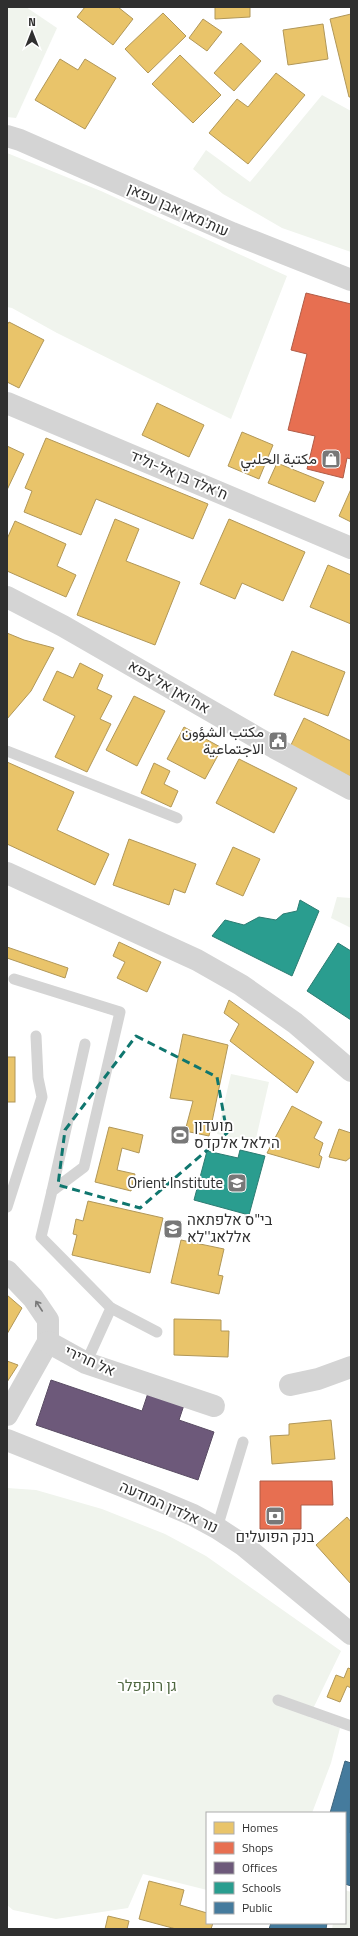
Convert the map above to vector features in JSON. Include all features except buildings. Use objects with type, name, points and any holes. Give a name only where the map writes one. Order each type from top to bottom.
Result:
[{"type":"street","name":"עות'מאן אבן עפאן","points":[[7,136],[20,140],[232,234],[351,280]]},
{"type":"street","name":"ח'אלד בן אל-וליד","points":[[7,403],[351,548]]},
{"type":"street","name":"אח'ואן אל צפא","points":[[7,598],[63,626],[275,748],[351,789]]},
{"type":"street","points":[[7,873],[197,960],[241,985],[295,1023],[351,1071]]},
{"type":"street","name":"אל חרירי","points":[[7,1271],[33,1298],[48,1320],[48,1342],[86,1363],[214,1406]]},
{"type":"street","points":[[7,1415],[48,1342]]},
{"type":"street","points":[[290,1385],[318,1380],[351,1367]]},
{"type":"street","name":"נור אלדין המודעה","points":[[7,1440],[155,1499],[193,1515],[217,1528],[243,1545],[351,1634]]},
{"type":"lane","points":[[7,751],[177,818]]},
{"type":"lane","points":[[14,979],[120,1012],[84,1167],[52,1191]]},
{"type":"lane","points":[[7,1207],[42,1098],[38,1078],[36,1036]]},
{"type":"lane","points":[[85,1044],[41,1237],[111,1308],[157,1332]]},
{"type":"lane","points":[[86,1363],[111,1308]]},
{"type":"lane","points":[[217,1528],[243,1442]]},
{"type":"lane","points":[[278,1700],[351,1726]]},
{"type":"highlighted area","points":[[136,1036],[217,1077],[227,1133],[140,1208],[58,1185],[65,1130]]},
{"type":"green space","points":[[7,7],[26,7],[57,28],[16,118],[7,117]]},
{"type":"green space","points":[[322,95],[351,111],[351,252],[282,228],[223,194],[193,169],[206,150],[250,182]]},
{"type":"green space","points":[[7,153],[101,191],[287,276],[231,419],[57,333],[12,308],[7,307]]},
{"type":"green space","points":[[337,897],[351,898],[351,928],[331,918]]},
{"type":"green space","points":[[231,1074],[269,1082],[255,1143],[217,1134]]},
{"type":"green space","name":"גן רוקפלר","points":[[7,1488],[36,1490],[102,1509],[165,1534],[206,1556],[341,1651],[309,1717],[340,1728],[331,1763],[312,1812],[206,1812],[206,1890],[143,1874],[128,1908],[56,1919],[13,1910],[7,1905]]},
{"type":"green space","points":[[346,1890],[351,1892],[351,1929],[332,1929],[333,1924],[346,1924]]},
{"type":"place","name":"مكتبة الحلبي","points":[[331,459]]},
{"type":"place","name":"مكتب الشؤون الاجتماعية","points":[[278,741]]},
{"type":"place","name":"מועדון הילאל אלקדס","points":[[180,1135]]},
{"type":"place","name":"Orient Institute","points":[[237,1183]]},
{"type":"place","name":"בי\"ס אלפתאה אללאג''לא","points":[[173,1229]]},
{"type":"place","name":"בנק הפועלים","points":[[275,1516]]}]
